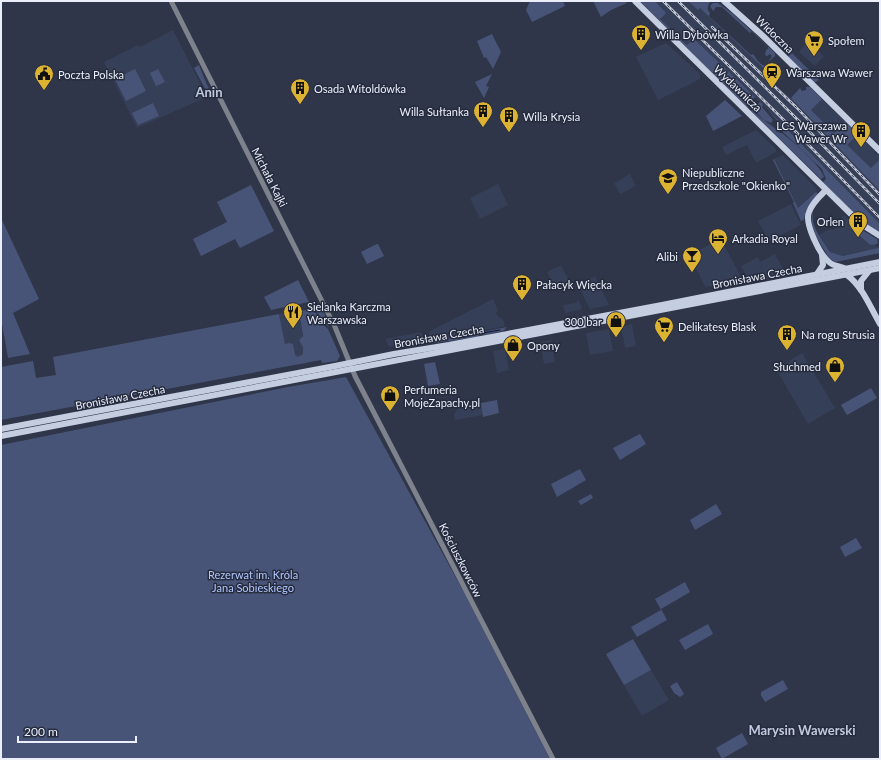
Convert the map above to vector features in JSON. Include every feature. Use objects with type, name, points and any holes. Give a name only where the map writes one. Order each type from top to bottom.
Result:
[{"type":"main road","name":"Wydawnicza","points":[[635,1],[861,224],[880,236]]},
{"type":"main road","name":"Widoczna","points":[[724,1],[759,32],[880,151]]},
{"type":"main road","points":[[826,190],[813,204],[809,211],[807,217],[809,228],[821,251],[830,263],[847,271],[854,280],[880,324]]},
{"type":"main road","points":[[817,274],[822,268],[824,262],[821,251]]},
{"type":"main road","name":"Bronisława Czecha","points":[[1,436],[352,370],[847,271],[880,262]]},
{"type":"main road","name":"Bronisława Czecha","points":[[1,429],[817,274],[847,271],[869,271],[880,268]]},
{"type":"main road","points":[[861,290],[862,281],[869,271]]},
{"type":"street","name":"Michała Kajki","points":[[171,1],[335,327],[352,370]]},
{"type":"street","name":"Kościuszkowców","points":[[352,370],[552,759]]},
{"type":"shaded area","points":[[655,1],[688,1],[698,10],[700,8],[773,76],[771,78],[775,82],[774,84],[791,98],[841,150],[858,134],[875,151],[874,152],[876,154],[878,153],[880,159],[865,175],[880,191],[880,224],[755,97],[687,45],[660,19],[665,13]]},
{"type":"shaded area","points":[[173,30],[207,97],[137,128],[104,62],[138,45],[140,47]]},
{"type":"shaded area","points":[[807,41],[824,56],[815,66],[799,52]]},
{"type":"shaded area","points":[[666,43],[700,74],[700,79],[658,100],[636,57]]},
{"type":"shaded area","points":[[822,99],[845,121],[834,133],[811,110]]},
{"type":"shaded area","points":[[756,130],[776,149],[776,152],[756,163],[747,145],[726,155],[722,147]]},
{"type":"shaded area","points":[[783,155],[817,189],[817,191],[798,208],[774,159]]},
{"type":"shaded area","points":[[630,174],[636,186],[620,194],[614,183]]},
{"type":"shaded area","points":[[498,184],[508,205],[480,219],[470,198]]},
{"type":"shaded area","points":[[791,204],[801,225],[769,241],[758,221]]},
{"type":"shaded area","points":[[844,215],[879,248],[843,256],[830,252],[819,235],[830,229],[834,229],[836,227],[834,225]]},
{"type":"shaded area","points":[[721,239],[743,281],[712,287],[707,286],[706,288],[689,255]]},
{"type":"shaded area","points":[[775,254],[786,275],[750,282],[741,266],[758,257],[760,262]]},
{"type":"shaded area","points":[[559,266],[562,267],[570,283],[556,291],[547,272]]},
{"type":"shaded area","points":[[595,276],[609,305],[590,309],[578,285]]},
{"type":"shaded area","points":[[493,299],[498,310],[496,313],[498,317],[502,318],[505,324],[504,326],[432,341],[429,334],[430,331]]},
{"type":"shaded area","points":[[578,299],[582,307],[580,310],[565,313],[563,305],[576,303]]},
{"type":"shaded area","points":[[298,310],[308,363],[289,366],[279,314]]},
{"type":"shaded area","points":[[632,324],[636,346],[625,348],[621,327]]},
{"type":"shaded area","points":[[609,329],[613,351],[590,355],[586,333]]},
{"type":"shaded area","points":[[421,332],[425,340],[389,347],[385,339]]},
{"type":"shaded area","points":[[551,340],[555,362],[544,364],[540,342]]},
{"type":"shaded area","points":[[505,349],[509,370],[497,373],[493,351]]},
{"type":"shaded area","points":[[802,353],[835,408],[808,424],[776,369]]},
{"type":"shaded area","points":[[481,403],[483,415],[455,420],[454,414],[459,407]]},
{"type":"shaded area","points":[[651,670],[669,700],[642,716],[624,685]]},
{"type":"green space","points":[[530,1],[563,1],[565,6],[532,22],[526,10]]},
{"type":"green space","points":[[593,1],[625,1],[627,3],[611,10],[601,17]]},
{"type":"green space","points":[[640,1],[655,1],[666,13],[660,19],[678,36],[675,36]]},
{"type":"green space","points":[[688,1],[711,1],[708,7],[710,13],[709,16],[751,55],[753,54],[761,64],[768,66],[769,67],[766,70],[771,75],[774,72],[776,73],[772,76],[700,8],[698,10]]},
{"type":"green space","points":[[713,3],[718,3],[752,31],[750,33],[722,7],[716,7],[713,11],[710,6]]},
{"type":"green space","points":[[492,34],[501,52],[493,69],[486,57],[484,58],[477,41]]},
{"type":"green space","points":[[680,39],[687,45],[694,39],[755,97],[747,105],[749,109],[680,41]]},
{"type":"green space","points":[[768,46],[775,53],[775,56],[768,62],[772,56],[770,54],[767,56],[765,55]]},
{"type":"green space","points":[[792,53],[819,80],[814,83],[788,57]]},
{"type":"green space","points":[[199,65],[212,93],[209,96],[194,68]]},
{"type":"green space","points":[[135,69],[146,91],[126,101],[115,79]]},
{"type":"green space","points":[[158,69],[165,82],[156,86],[150,73]]},
{"type":"green space","points":[[492,74],[486,86],[489,87],[484,98],[475,82]]},
{"type":"green space","points":[[806,87],[810,87],[822,99],[811,110],[834,133],[845,121],[858,134],[847,145],[871,168],[880,159],[880,191],[791,98],[800,88],[802,91],[806,90]]},
{"type":"green space","points":[[725,100],[742,116],[713,131],[706,116]]},
{"type":"green space","points":[[760,102],[763,105],[762,107],[773,120],[771,123],[764,120],[753,109]]},
{"type":"green space","points":[[153,103],[159,116],[138,125],[132,113]]},
{"type":"green space","points":[[767,109],[880,224],[880,233],[864,223],[823,182],[826,179],[822,169],[783,132],[778,124],[779,123]]},
{"type":"green space","points":[[752,110],[806,154],[817,166],[824,177],[821,179],[751,111]]},
{"type":"green space","points":[[774,159],[798,208],[816,192],[818,194],[806,210],[804,220],[801,221],[793,203],[794,202],[773,160]]},
{"type":"green space","points":[[251,185],[274,231],[240,248],[235,239],[201,256],[193,239],[227,222],[217,202]]},
{"type":"green space","points":[[813,211],[813,222],[815,228],[830,252],[843,256],[878,248],[880,246],[880,253],[835,262],[828,257],[813,229],[812,217]]},
{"type":"green space","points":[[1,218],[39,299],[13,313],[30,354],[8,358],[1,318]]},
{"type":"green space","points":[[852,223],[877,239],[877,244],[871,245],[865,241],[850,228]]},
{"type":"green space","points":[[377,244],[384,256],[367,264],[361,252]]},
{"type":"green space","points":[[298,280],[309,302],[271,310],[264,297]]},
{"type":"green space","points":[[318,305],[322,307],[329,327],[321,321],[314,306]]},
{"type":"green space","points":[[314,309],[320,322],[328,329],[340,356],[337,361],[322,363],[321,360],[1,420],[1,367],[33,361],[36,378],[56,375],[53,357],[279,314],[285,344],[293,344],[295,355],[298,357],[303,354],[303,347],[299,340],[303,336],[299,311]]},
{"type":"green space","points":[[507,327],[503,331],[484,335],[482,332]]},
{"type":"green space","points":[[478,333],[479,337],[435,343],[432,342]]},
{"type":"green space","points":[[435,362],[440,384],[428,386],[424,364]]},
{"type":"green space","name":"Rezerwat im. Króla Jana Sobieskiego","points":[[346,377],[466,596],[550,759],[1,759],[1,445],[288,387]]},
{"type":"green space","points":[[871,388],[877,398],[847,415],[841,405]]},
{"type":"green space","points":[[497,400],[499,413],[483,417],[481,403]]},
{"type":"green space","points":[[640,434],[646,444],[620,460],[613,448]]},
{"type":"green space","points":[[580,469],[586,480],[557,497],[551,484]]},
{"type":"green space","points":[[591,494],[593,498],[581,505],[578,501]]},
{"type":"green space","points":[[716,504],[722,514],[695,530],[690,520]]},
{"type":"green space","points":[[856,538],[862,548],[845,557],[840,547]]},
{"type":"green space","points":[[685,582],[690,592],[661,609],[667,620],[637,637],[631,627],[661,610],[655,599]]},
{"type":"green space","points":[[708,624],[713,634],[685,650],[679,640]]},
{"type":"green space","points":[[633,639],[651,670],[624,685],[606,654]]},
{"type":"green space","points":[[783,680],[788,689],[765,702],[761,692]]},
{"type":"green space","points":[[677,682],[684,694],[680,697],[674,693],[670,686]]},
{"type":"green space","points":[[742,733],[748,744],[722,759],[716,748]]},
{"type":"waterway","points":[[483,333],[500,330]]},
{"type":"waterway","points":[[459,338],[478,334]]},
{"type":"railway","points":[[663,1],[796,132],[880,218]]},
{"type":"railway","points":[[678,1],[880,204]]},
{"type":"railway","points":[[712,27],[796,107],[880,195]]},
{"type":"place","name":"Willa Dybówka","points":[[641,51]]},
{"type":"place","name":"Społem","points":[[814,57]]},
{"type":"place","name":"Warszawa Wawer","points":[[772,89]]},
{"type":"place","name":"Poczta Polska","points":[[44,91]]},
{"type":"place","name":"Osada Witoldówka","points":[[300,105]]},
{"type":"place","name":"Willa Sułtanka","points":[[483,128]]},
{"type":"place","name":"Willa Krysia","points":[[509,133]]},
{"type":"place","name":"LCS Warszawa Wawer Wr","points":[[861,148]]},
{"type":"place","name":"Niepubliczne Przedszkole \"Okienko\"","points":[[668,195]]},
{"type":"place","name":"Orlen","points":[[858,238]]},
{"type":"place","name":"Arkadia Royal","points":[[718,255]]},
{"type":"place","name":"Alibi","points":[[692,273]]},
{"type":"place","name":"Pałacyk Więcka","points":[[522,301]]},
{"type":"place","name":"Sielanka Karczma Warszawska","points":[[293,329]]},
{"type":"place","name":"300 bar","points":[[616,338]]},
{"type":"place","name":"Delikatesy Blask","points":[[664,343]]},
{"type":"place","name":"Na rogu Strusia","points":[[787,351]]},
{"type":"place","name":"Opony","points":[[513,362]]},
{"type":"place","name":"Słuchmed","points":[[835,383]]},
{"type":"place","name":"Perfumeria MojeZapachy.pl","points":[[390,412]]},
{"type":"district","name":"Anin","points":[[209,92]]},
{"type":"district","name":"Marysin Wawerski","points":[[802,730]]}]
